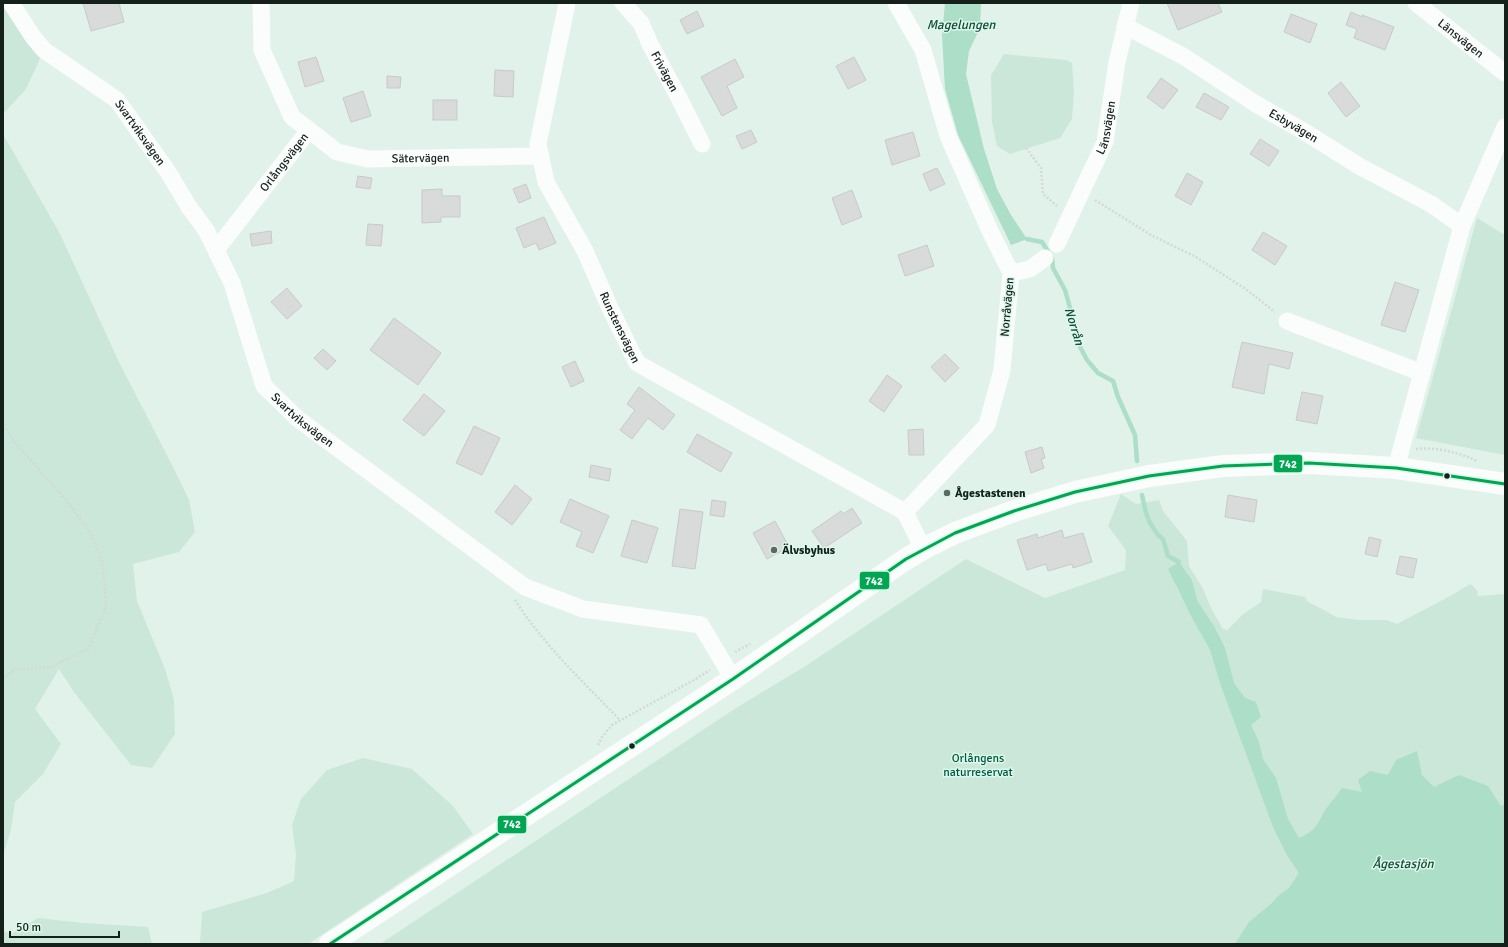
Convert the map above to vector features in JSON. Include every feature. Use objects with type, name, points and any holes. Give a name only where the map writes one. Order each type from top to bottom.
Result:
[{"type":"main road","points":[[330,944],[733,679],[923,549],[955,533],[1014,511],[1075,492],[1149,476],[1223,466],[1309,463],[1396,468],[1505,484]]},
{"type":"street","name":"Svartviksvägen","points":[[11,3],[33,37],[44,50],[117,100],[168,172],[189,207],[206,230],[232,283],[264,386],[298,419],[525,587],[583,609],[701,625],[733,679]]},
{"type":"street","name":"Orlångsvägen","points":[[216,250],[309,130],[292,117],[262,50],[261,3]]},
{"type":"street","name":"Runstensvägen","points":[[567,3],[538,144],[546,182],[585,251],[610,308],[637,363],[905,512]]},
{"type":"street","name":"Frivägen","points":[[623,3],[641,23],[650,44],[702,144]]},
{"type":"street","name":"Norråvägen","points":[[896,3],[922,50],[948,136],[990,231],[1011,273],[1002,370],[987,425],[905,512]]},
{"type":"street","name":"Länsvägen","points":[[1057,244],[1104,142],[1117,62],[1131,3]]},
{"type":"street","name":"Länsvägen","points":[[1416,3],[1505,73]]},
{"type":"street","name":"Esbyvägen","points":[[1125,26],[1183,56],[1256,104],[1305,132],[1359,166],[1431,204],[1462,226]]},
{"type":"street","points":[[1396,468],[1462,226],[1505,127]]},
{"type":"street","name":"Sätervägen","points":[[309,130],[337,152],[368,159],[541,156]]},
{"type":"street","points":[[1011,273],[1030,269],[1045,258]]},
{"type":"street","points":[[1287,321],[1422,373]]},
{"type":"street","points":[[905,512],[923,549]]},
{"type":"path","points":[[1026,148],[1041,168],[1042,194],[1070,217]]},
{"type":"path","points":[[1081,191],[1151,235],[1202,261],[1247,290],[1287,321]]},
{"type":"path","points":[[3,421],[11,438],[66,500],[90,532],[103,564],[106,608],[89,648],[51,667],[16,669],[3,679]]},
{"type":"path","points":[[1423,448],[1461,454],[1481,463]]},
{"type":"path","points":[[508,574],[506,586],[521,609],[558,654],[620,720]]},
{"type":"green space","points":[[3,3],[44,50],[26,89],[3,114]]},
{"type":"green space","points":[[1004,54],[1066,60],[1072,63],[1074,92],[1072,119],[1060,138],[1010,154],[997,146],[992,122],[991,75]]},
{"type":"green space","points":[[3,134],[60,234],[119,362],[189,500],[195,532],[179,552],[133,564],[137,601],[165,669],[174,700],[175,734],[152,768],[131,765],[74,692],[59,669],[35,709],[61,744],[43,774],[15,802],[11,830],[3,855]]},
{"type":"green space","points":[[1477,218],[1505,235],[1505,455],[1416,438]]},
{"type":"green space","name":"Orlångens naturreservat","points":[[1121,494],[1136,504],[1159,500],[1163,511],[1187,541],[1189,566],[1203,589],[1212,610],[1223,629],[1227,630],[1242,615],[1261,602],[1263,589],[1305,597],[1308,602],[1336,617],[1358,620],[1386,620],[1397,624],[1470,584],[1478,592],[1477,596],[1505,594],[1505,944],[380,944],[736,708],[804,667],[966,559],[1045,598],[1125,570],[1126,550],[1108,526]],"holes":[[[1192,580],[1198,602],[1214,626],[1209,648],[1176,587]]]},
{"type":"green space","points":[[363,758],[412,769],[453,806],[473,834],[308,944],[200,944],[202,912],[267,893],[294,881],[296,854],[292,825],[301,799],[327,770]]},
{"type":"green space","points":[[38,918],[83,923],[148,927],[152,944],[3,944],[3,931],[11,934]]},
{"type":"water","name":"Magelungen","points":[[945,3],[981,3],[980,28],[969,51],[966,74],[984,149],[997,189],[1011,215],[1027,239],[1011,245],[958,135],[945,89],[942,35]]},
{"type":"water","name":"Ågestasjön","points":[[1179,562],[1192,580],[1198,602],[1214,626],[1225,648],[1234,683],[1245,698],[1256,702],[1261,717],[1251,725],[1259,742],[1263,759],[1276,778],[1288,819],[1299,838],[1315,828],[1324,811],[1342,788],[1362,792],[1358,780],[1370,771],[1388,775],[1396,760],[1417,751],[1422,775],[1434,787],[1459,775],[1488,786],[1501,806],[1505,804],[1505,944],[1235,944],[1249,922],[1289,888],[1299,873],[1288,857],[1273,827],[1220,683],[1210,650],[1168,569]]},
{"type":"building","points":[[83,3],[119,3],[124,22],[91,31]]},
{"type":"building","points":[[1167,3],[1218,3],[1222,12],[1178,30]]},
{"type":"building","points":[[697,11],[704,26],[687,34],[680,20]]},
{"type":"building","points":[[1351,12],[1394,27],[1385,50],[1354,38],[1357,29],[1346,25]]},
{"type":"building","points":[[1291,14],[1317,24],[1310,43],[1284,32]]},
{"type":"building","points":[[316,57],[324,81],[305,87],[298,62]]},
{"type":"building","points":[[854,57],[866,80],[848,89],[836,66]]},
{"type":"building","points":[[735,59],[744,77],[727,86],[737,108],[722,116],[701,77]]},
{"type":"building","points":[[495,70],[514,71],[513,97],[494,96]]},
{"type":"building","points":[[387,76],[401,77],[400,88],[387,88]]},
{"type":"building","points":[[1161,78],[1178,90],[1163,109],[1147,97]]},
{"type":"building","points":[[1341,82],[1360,106],[1346,117],[1328,93]]},
{"type":"building","points":[[363,91],[371,116],[351,122],[343,98]]},
{"type":"building","points":[[1204,93],[1229,107],[1221,120],[1196,107]]},
{"type":"building","points":[[433,100],[457,100],[457,120],[433,120]]},
{"type":"building","points":[[751,130],[757,142],[742,149],[736,136]]},
{"type":"building","points":[[913,132],[920,156],[892,165],[885,140]]},
{"type":"building","points":[[1260,139],[1279,151],[1269,166],[1250,154]]},
{"type":"building","points":[[937,168],[945,184],[930,191],[923,174]]},
{"type":"building","points":[[1187,173],[1203,182],[1191,205],[1175,196]]},
{"type":"building","points":[[358,176],[372,178],[370,189],[356,187]]},
{"type":"building","points":[[526,184],[531,198],[519,203],[513,189]]},
{"type":"building","points":[[442,189],[442,196],[460,196],[460,217],[441,217],[441,222],[422,223],[422,190]]},
{"type":"building","points":[[852,190],[862,217],[842,225],[832,198]]},
{"type":"building","points":[[544,217],[556,243],[539,250],[536,243],[524,248],[516,228]]},
{"type":"building","points":[[368,224],[383,225],[381,246],[366,245]]},
{"type":"building","points":[[271,231],[272,243],[252,246],[250,234]]},
{"type":"building","points":[[1263,232],[1287,246],[1275,265],[1252,250]]},
{"type":"building","points":[[927,245],[934,266],[905,276],[898,255]]},
{"type":"building","points":[[1395,282],[1419,290],[1405,332],[1381,325]]},
{"type":"building","points":[[287,288],[302,306],[287,319],[271,302]]},
{"type":"building","points":[[394,318],[441,353],[418,385],[370,350]]},
{"type":"building","points":[[1242,342],[1293,353],[1289,369],[1269,364],[1264,394],[1232,387]]},
{"type":"building","points":[[323,349],[336,361],[327,370],[314,358]]},
{"type":"building","points":[[945,354],[959,368],[945,382],[931,367]]},
{"type":"building","points":[[575,361],[584,381],[571,387],[562,367]]},
{"type":"building","points":[[887,375],[902,386],[884,412],[869,401]]},
{"type":"building","points":[[639,387],[675,415],[663,430],[648,418],[632,439],[620,430],[635,410],[627,404]]},
{"type":"building","points":[[1302,392],[1323,396],[1317,424],[1296,420]]},
{"type":"building","points":[[424,394],[445,411],[424,436],[403,420]]},
{"type":"building","points":[[474,426],[500,438],[482,475],[456,463]]},
{"type":"building","points":[[923,429],[924,455],[909,455],[908,430]]},
{"type":"building","points":[[697,434],[732,453],[721,472],[687,452]]},
{"type":"building","points":[[1042,447],[1045,458],[1041,459],[1044,468],[1031,473],[1025,452]]},
{"type":"building","points":[[591,465],[611,469],[609,481],[589,477]]},
{"type":"building","points":[[515,485],[532,499],[512,525],[495,512]]},
{"type":"building","points":[[1228,495],[1257,500],[1254,522],[1225,517]]},
{"type":"building","points":[[570,499],[609,516],[593,553],[576,546],[582,532],[560,522]]},
{"type":"building","points":[[712,500],[726,502],[724,517],[710,515]]},
{"type":"building","points":[[852,508],[862,523],[824,548],[812,531],[841,511],[843,514]]},
{"type":"building","points":[[680,509],[703,512],[695,569],[672,566]]},
{"type":"building","points":[[632,520],[658,528],[647,563],[621,556]]},
{"type":"building","points":[[775,521],[789,547],[767,559],[753,533]]},
{"type":"building","points":[[1062,530],[1064,538],[1083,533],[1092,562],[1073,568],[1072,564],[1048,571],[1046,564],[1027,570],[1017,540],[1037,534],[1038,538]]},
{"type":"building","points":[[1369,537],[1381,540],[1377,557],[1365,554]]},
{"type":"building","points":[[1400,556],[1417,559],[1413,578],[1396,574]]},
{"type":"waterway","name":"Norrån","points":[[1027,239],[1042,242],[1052,258],[1053,268],[1065,290],[1076,329],[1078,343],[1087,360],[1098,373],[1113,381],[1118,397],[1135,435],[1137,461]]},
{"type":"waterway","name":"Norrån","points":[[1142,495],[1150,523],[1158,535],[1163,539],[1168,556],[1179,562]]},
{"type":"transit line","name":"742","points":[[330,944],[733,679],[906,559],[955,533],[1014,511],[1075,492],[1149,476],[1223,466],[1309,463],[1396,468],[1505,484]]},
{"type":"place","name":"Ågestastenen","points":[[947,493]]},
{"type":"place","name":"Älvsbyhus","points":[[774,550]]}]
